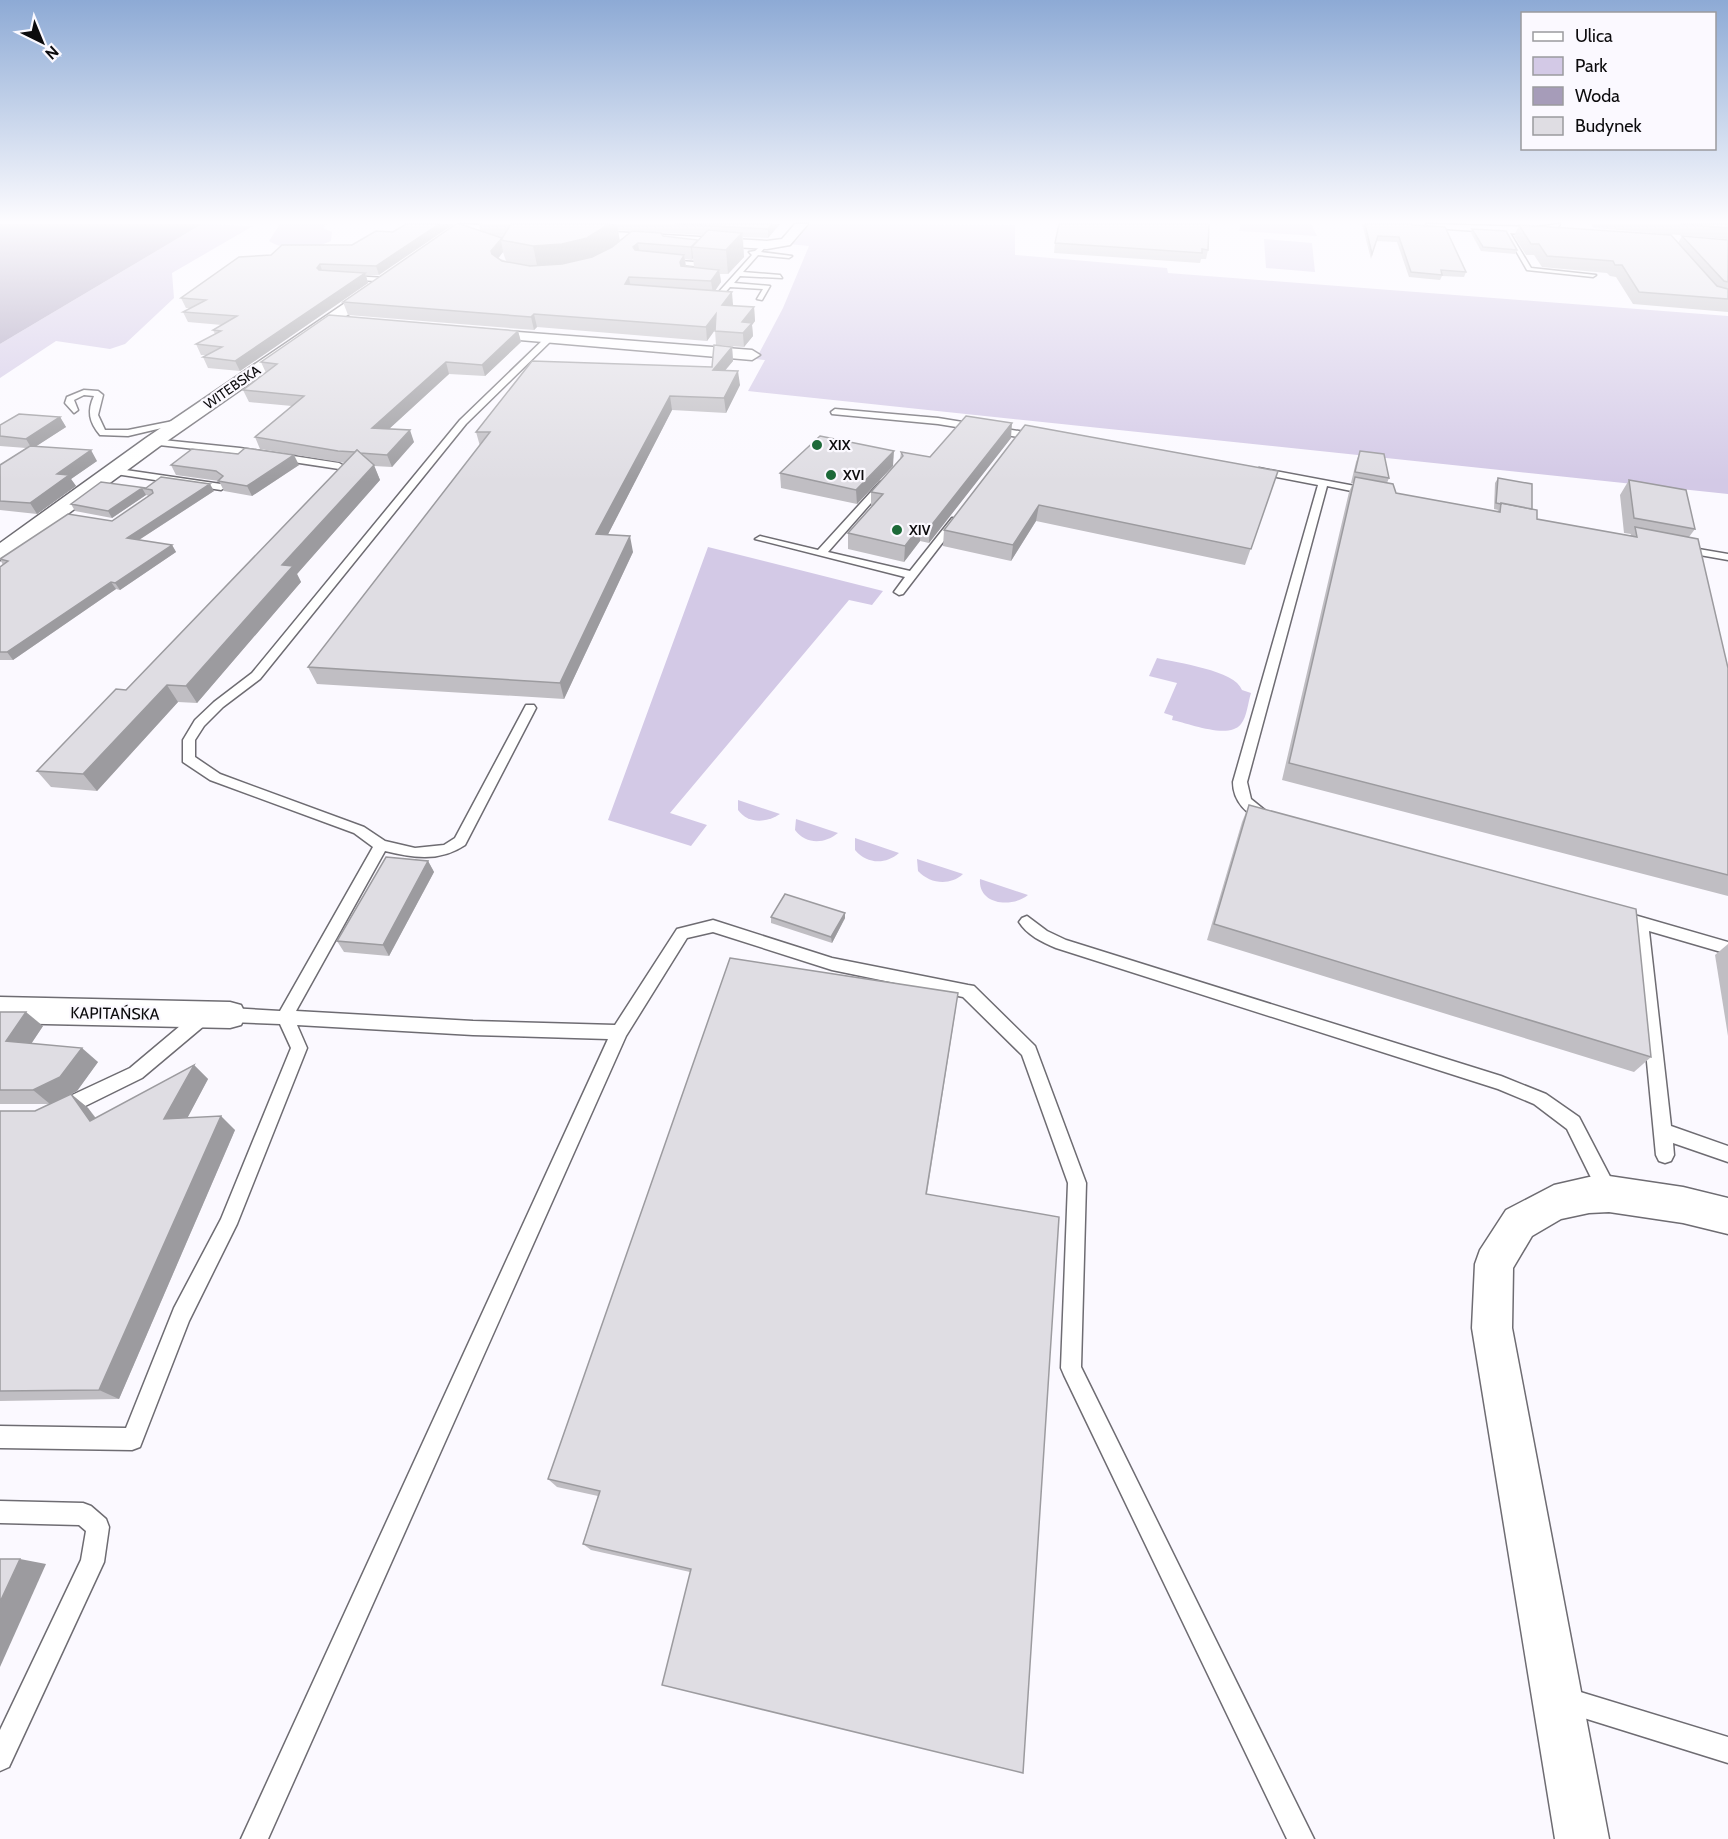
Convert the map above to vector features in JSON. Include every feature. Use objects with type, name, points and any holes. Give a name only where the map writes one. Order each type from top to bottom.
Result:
[{"type":"street","name":"WITEBSKA","points":[[0,553],[153,442],[344,310]]},
{"type":"street","points":[[329,320],[352,322]]},
{"type":"street","points":[[468,332],[752,355]]},
{"type":"street","name":"KAPITAŃSKA","points":[[0,1010],[218,1015]]},
{"type":"street","points":[[1582,1839],[1492,1328],[1494,1264],[1519,1223],[1554,1203],[1589,1195],[1609,1194],[1683,1205],[1728,1216]]},
{"type":"lane","points":[[530,708],[460,841],[447,850],[415,853],[381,844],[359,830],[215,777],[188,759],[189,740],[209,714],[232,692],[256,676],[463,422],[549,339]]},
{"type":"lane","points":[[74,410],[69,403],[70,399],[78,394],[93,392],[99,395],[93,411],[97,427],[103,433],[128,433],[183,422]]},
{"type":"lane","points":[[835,412],[939,421],[1045,438]]},
{"type":"lane","points":[[1014,444],[1021,434]]},
{"type":"lane","points":[[153,442],[240,451],[339,466]]},
{"type":"lane","points":[[1253,470],[1381,494]]},
{"type":"lane","points":[[112,471],[221,487]]},
{"type":"lane","points":[[820,553],[889,478]]},
{"type":"lane","points":[[1280,822],[1247,805],[1240,793],[1240,782],[1323,483]]},
{"type":"lane","points":[[899,592],[963,509]]},
{"type":"lane","points":[[54,513],[73,516]]},
{"type":"lane","points":[[760,539],[912,575]]},
{"type":"lane","points":[[1670,547],[1728,557]]},
{"type":"lane","points":[[285,1017],[381,844]]},
{"type":"lane","points":[[1607,914],[1728,948]]},
{"type":"lane","points":[[1027,922],[1042,934],[1061,944],[1501,1083],[1540,1099],[1573,1123],[1609,1194]]},
{"type":"lane","points":[[1641,923],[1665,1155]]},
{"type":"lane","points":[[254,1839],[619,1032],[682,933],[713,926],[832,964],[968,991],[1029,1051],[1077,1183],[1071,1368],[1301,1839]]},
{"type":"lane","points":[[42,1114],[52,1114],[136,1073],[218,1015],[497,1029],[619,1032]]},
{"type":"lane","points":[[0,1437],[132,1438],[181,1315],[228,1224],[299,1048],[285,1017]]},
{"type":"lane","points":[[1662,1131],[1728,1154]]},
{"type":"lane","points":[[0,1512],[83,1514],[98,1527],[92,1562],[0,1758]]},
{"type":"lane","points":[[1557,1698],[1728,1750]]},
{"type":"green space","points":[[58,310],[161,310],[125,344],[110,349],[56,341],[0,378],[0,344]]},
{"type":"green space","points":[[782,310],[1648,310],[1728,316],[1728,494],[748,391],[765,360],[756,359]]},
{"type":"green space","points":[[708,547],[883,591],[872,605],[849,600],[670,813],[707,825],[691,846],[608,820]]},
{"type":"green space","points":[[1157,658],[1217,672],[1229,677],[1242,690],[1251,693],[1241,724],[1235,729],[1218,731],[1172,720],[1173,716],[1164,713],[1177,683],[1149,676]]},
{"type":"green space","points":[[738,800],[780,814],[769,819],[752,820],[738,810]]},
{"type":"green space","points":[[796,819],[838,833],[822,841],[810,840],[799,835],[795,830]]},
{"type":"green space","points":[[855,838],[899,853],[882,861],[865,858],[855,850]]},
{"type":"green space","points":[[917,859],[963,874],[946,882],[934,881],[918,871]]},
{"type":"green space","points":[[980,879],[1028,895],[1013,902],[997,902],[984,894]]},
{"type":"water","points":[[0,310],[58,310],[0,344]]},
{"type":"building","points":[[187,310],[311,310],[235,361],[203,357],[222,347],[196,344],[221,331],[213,330],[237,316],[183,312]]},
{"type":"building","points":[[441,310],[752,310],[742,322],[752,323],[743,333],[715,331],[716,314],[706,327],[534,314],[531,317]]},
{"type":"building","points":[[329,315],[518,331],[482,365],[446,362],[372,428],[410,430],[387,455],[360,453],[357,450],[355,452],[338,451],[255,437],[304,396],[243,390],[277,364],[261,362]]},
{"type":"building","points":[[714,345],[732,347],[713,370],[738,371],[724,398],[670,396],[596,534],[630,536],[560,683],[308,667],[490,432],[476,432],[532,361],[712,367]]},
{"type":"building","points":[[19,414],[60,417],[26,439],[0,436],[0,425]]},
{"type":"building","points":[[966,416],[1012,423],[930,527],[921,525],[905,546],[848,533],[883,494],[871,492],[903,456],[901,452],[930,457]]},
{"type":"building","points":[[1025,425],[1278,471],[1251,549],[1039,505],[1013,545],[944,530]]},
{"type":"building","points":[[820,436],[894,451],[856,490],[780,473]]},
{"type":"building","points":[[30,446],[91,450],[57,474],[69,475],[30,503],[0,501],[0,465]]},
{"type":"building","points":[[245,448],[294,455],[247,486],[218,481],[223,476],[216,471],[171,465],[192,449],[238,454]]},
{"type":"building","points":[[357,450],[374,465],[282,565],[293,566],[186,686],[167,685],[83,774],[37,771],[116,689],[126,690]]},
{"type":"building","points":[[1360,451],[1384,454],[1389,478],[1355,472]]},
{"type":"building","points":[[161,477],[210,484],[127,538],[172,545],[115,583],[111,582],[7,652],[0,652],[0,567],[8,561],[0,559],[68,514],[112,521],[153,493],[152,490],[142,488],[108,511],[71,504],[101,482],[146,488]]},
{"type":"building","points":[[1355,477],[1393,484],[1396,493],[1500,512],[1501,503],[1537,510],[1537,519],[1637,537],[1635,527],[1698,539],[1728,668],[1728,875],[1289,763]]},
{"type":"building","points":[[1498,478],[1532,484],[1532,509],[1496,503]]},
{"type":"building","points":[[1629,480],[1686,490],[1695,529],[1634,518]]},
{"type":"building","points":[[1249,805],[1636,909],[1651,1057],[1214,924]]},
{"type":"building","points":[[386,857],[428,861],[383,945],[337,941]]},
{"type":"building","points":[[785,894],[845,913],[831,937],[771,917]]},
{"type":"building","points":[[730,958],[958,993],[926,1194],[1059,1217],[1023,1773],[662,1685],[691,1569],[583,1544],[600,1491],[548,1479]]},
{"type":"building","points":[[0,1012],[26,1012],[6,1041],[82,1048],[60,1077],[33,1090],[0,1090]]},
{"type":"building","points":[[194,1065],[164,1119],[221,1116],[99,1390],[0,1391],[0,1111],[35,1111],[71,1094],[90,1121]]},
{"type":"building","points":[[0,1559],[20,1559],[0,1602]]},
{"type":"place","name":"XIX","points":[[817,445]]},
{"type":"place","name":"XVI","points":[[831,475]]},
{"type":"place","name":"XIV","points":[[897,530]]}]
